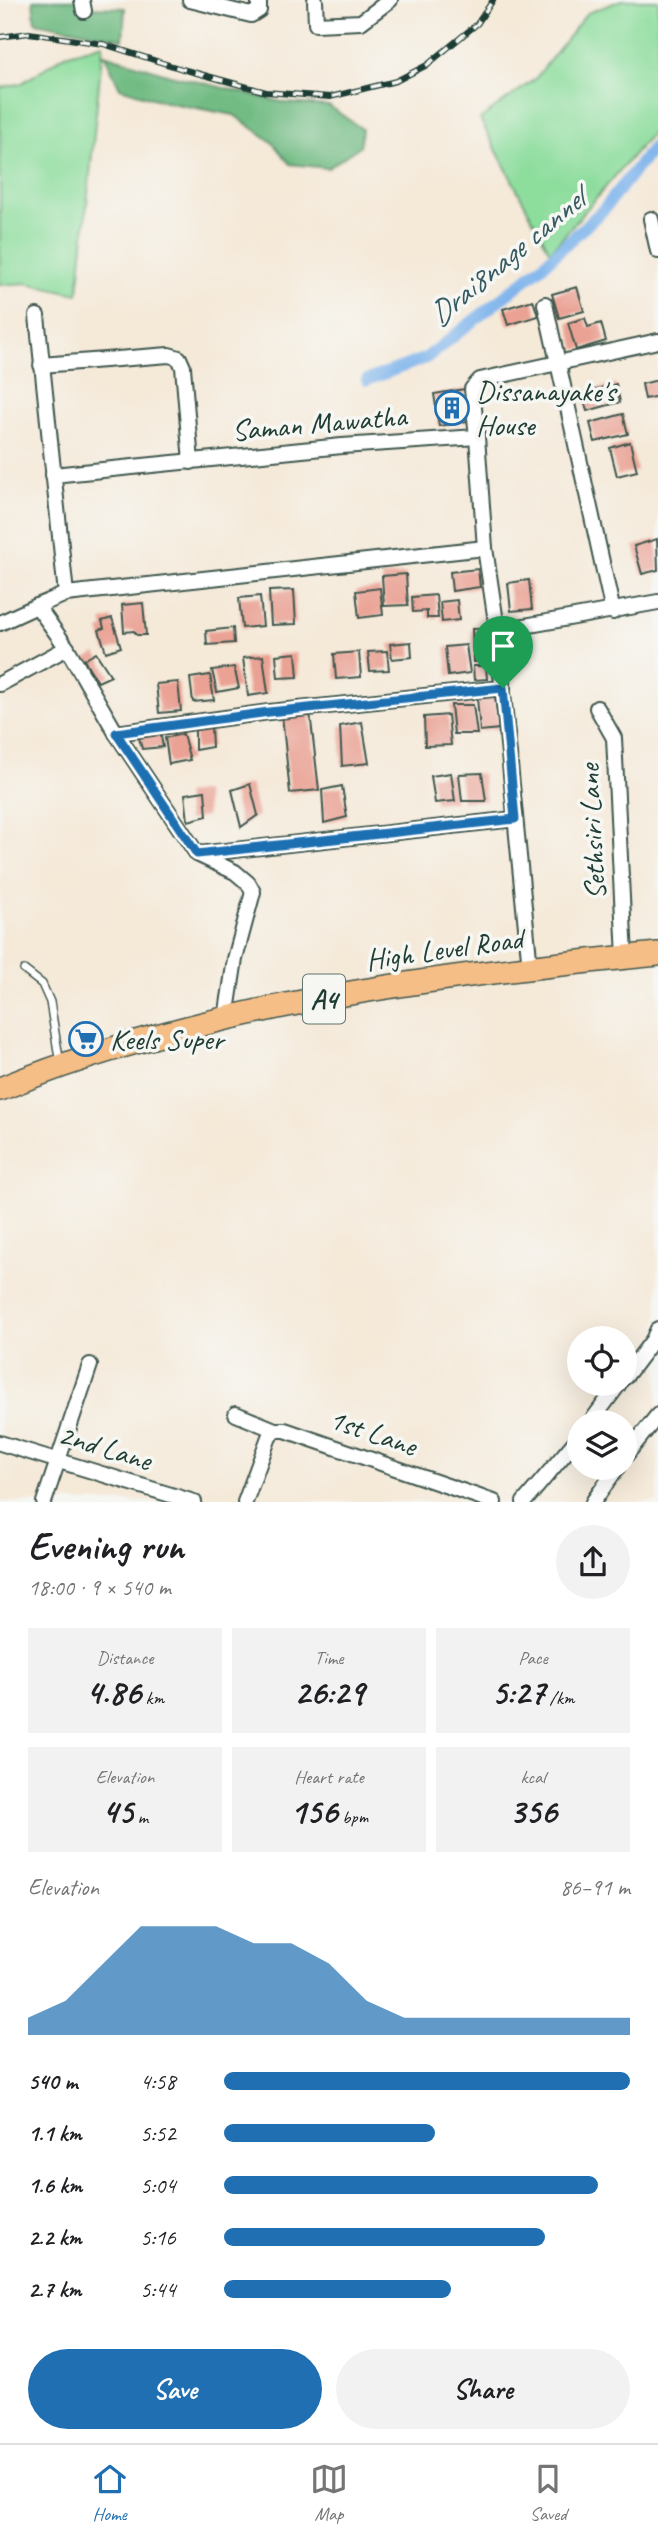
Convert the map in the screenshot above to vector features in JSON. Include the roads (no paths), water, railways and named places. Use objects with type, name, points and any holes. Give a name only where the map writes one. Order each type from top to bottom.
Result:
[{"type":"highway","name":"High Level Road","points":[[0,1089],[60,1064],[153,1035],[226,1018],[398,985],[658,954]]},
{"type":"street","points":[[190,0],[251,15],[259,10],[259,0]]},
{"type":"street","points":[[315,0],[316,24],[361,22],[390,0]]},
{"type":"street","points":[[651,219],[658,251]]},
{"type":"street","points":[[545,304],[612,612]]},
{"type":"street","points":[[37,316],[66,594]]},
{"type":"street","points":[[530,968],[497,631],[485,548],[472,389],[480,380],[658,341]]},
{"type":"street","points":[[41,365],[169,355],[179,358],[183,367],[191,462]]},
{"type":"street","name":"Saman Mawatha","points":[[53,475],[342,446],[477,437]]},
{"type":"street","points":[[0,623],[66,594],[485,548]]},
{"type":"street","points":[[497,631],[658,602]]},
{"type":"street","points":[[37,606],[67,648],[116,733],[197,854],[235,872],[248,883],[253,892],[235,958],[226,1018]]},
{"type":"street","points":[[0,684],[67,648]]},
{"type":"street","points":[[116,733],[269,712],[503,688]]},
{"type":"street","name":"Sethsiri Lane","points":[[597,708],[614,738],[625,957]]},
{"type":"street","points":[[197,854],[515,819]]},
{"type":"street","points":[[637,1361],[658,1329]]},
{"type":"street","points":[[44,1502],[90,1365]]},
{"type":"street","name":"1st Lane","points":[[236,1414],[275,1430],[285,1430],[494,1502]]},
{"type":"street","points":[[637,1442],[658,1415]]},
{"type":"street","points":[[246,1502],[268,1437],[275,1430]]},
{"type":"street","name":"2nd Lane","points":[[0,1443],[194,1502]]},
{"type":"street","points":[[524,1502],[567,1451]]},
{"type":"street","points":[[593,1502],[609,1480]]},
{"type":"lane","points":[[23,970],[42,984],[50,1002],[60,1064]]},
{"type":"waterway","name":"Drai8nage cannel","points":[[367,380],[426,358],[539,269],[604,209],[656,144]]},
{"type":"railway","points":[[0,37],[29,33],[103,44],[266,92],[330,97],[396,81],[427,65],[477,24],[493,0]]},
{"type":"place","name":"Dissanayake's House","points":[[452,408]]},
{"type":"place","name":"Keels Super","points":[[86,1039]]}]
